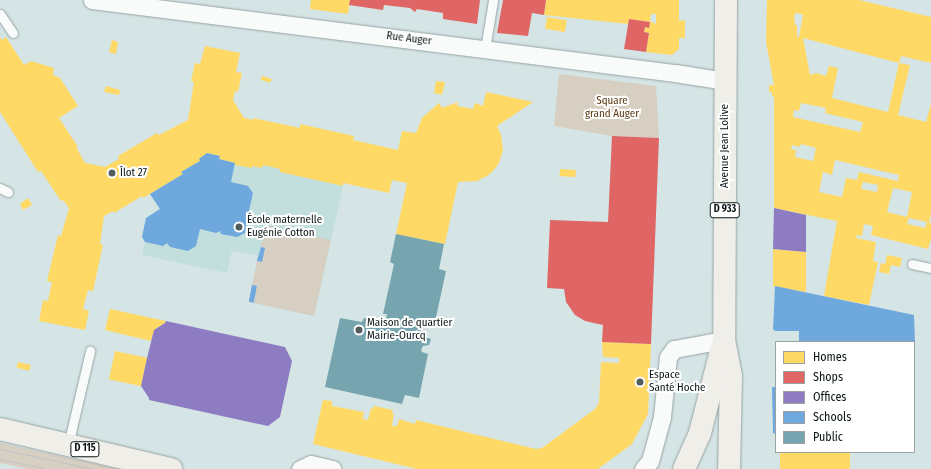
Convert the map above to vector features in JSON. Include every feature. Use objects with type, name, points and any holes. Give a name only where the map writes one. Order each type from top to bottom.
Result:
[{"type":"main road","name":"Avenue Jean Lolive","points":[[726,0],[724,340],[731,376],[729,469]]},
{"type":"main road","name":"Avenue Jean Lolive","points":[[684,469],[700,433],[724,340]]},
{"type":"main road","name":"D 115","points":[[0,430],[171,469]]},
{"type":"street","name":"Rue Auger","points":[[92,0],[675,73],[726,81]]},
{"type":"street","points":[[644,469],[650,461],[662,417],[668,357],[674,349],[724,340]]},
{"type":"street","points":[[300,469],[311,464],[332,469]]},
{"type":"lane","points":[[486,49],[493,0]]},
{"type":"lane","points":[[0,14],[13,33]]},
{"type":"lane","points":[[912,264],[931,268]]},
{"type":"lane","points":[[68,445],[90,351]]},
{"type":"shaded area","name":"École maternelle Eugénie Cotton","points":[[235,163],[235,165],[252,168],[252,166],[262,168],[263,165],[280,169],[280,172],[343,186],[314,316],[249,302],[258,256],[232,251],[227,273],[142,255],[145,242],[142,237],[146,218],[159,209],[150,194],[183,174]]},
{"type":"green space","name":"Square grand Auger","points":[[559,74],[656,86],[659,138],[612,136],[554,126]]},
{"type":"green space","points":[[265,225],[331,240],[314,316],[254,303],[257,286],[252,285],[257,261],[262,262],[265,248],[261,247]]},
{"type":"green space","points":[[0,443],[119,469],[27,469],[0,463]]},
{"type":"building: Homes","points":[[311,0],[350,0],[348,14],[310,9]]},
{"type":"building: Homes","points":[[546,0],[679,0],[679,21],[685,20],[685,38],[679,38],[679,49],[672,55],[646,52],[649,33],[644,32],[645,27],[649,28],[650,22],[629,19],[628,24],[544,15]],"holes":[[[651,14],[656,14],[656,24],[650,21]]]},
{"type":"building: Homes","points":[[767,0],[859,0],[931,17],[931,63],[901,56],[899,63],[910,65],[898,115],[926,122],[931,104],[931,213],[929,223],[931,223],[931,239],[928,249],[871,235],[873,226],[864,224],[862,236],[857,235],[856,238],[876,242],[873,261],[878,262],[869,305],[824,296],[837,221],[774,208],[774,97],[772,96],[772,92],[769,92],[769,85],[774,85],[766,42]],"holes":[[[797,13],[803,15],[799,37],[797,37],[797,25],[795,25],[794,15]],[[803,38],[899,63],[888,112],[832,98],[838,68],[829,66],[826,76],[816,73],[810,75]],[[801,103],[826,108],[825,113],[863,122],[860,132],[793,117],[794,110],[799,111]],[[801,144],[816,148],[813,161],[795,157],[796,150],[791,149],[792,145],[800,147]],[[835,160],[899,175],[898,181],[859,172],[857,180],[846,178],[842,197],[819,192],[823,172],[832,175]],[[863,182],[878,185],[877,192],[861,189]],[[893,188],[912,192],[907,217],[887,212]],[[909,218],[927,222],[925,228],[907,224]]]},
{"type":"building: Homes","points":[[547,17],[567,20],[565,32],[545,29]]},
{"type":"building: Homes","points":[[0,37],[2,40],[6,37],[24,65],[31,61],[54,68],[53,75],[60,78],[78,106],[59,118],[78,147],[76,147],[85,163],[105,167],[119,159],[118,156],[157,133],[159,135],[188,120],[194,82],[191,81],[195,63],[200,64],[205,46],[240,53],[236,72],[242,73],[238,92],[235,91],[233,100],[244,118],[253,120],[253,118],[300,128],[300,124],[354,136],[353,140],[398,150],[402,131],[416,133],[422,118],[439,103],[442,108],[458,102],[457,106],[473,109],[475,103],[483,106],[486,92],[533,102],[497,126],[501,135],[503,150],[499,163],[493,171],[477,181],[458,182],[445,244],[396,234],[407,183],[392,180],[389,193],[343,183],[343,186],[280,172],[280,169],[263,165],[262,168],[252,166],[252,168],[235,165],[235,163],[219,159],[220,156],[207,153],[199,159],[200,161],[181,172],[183,174],[143,198],[142,196],[114,213],[113,211],[104,216],[100,244],[103,245],[93,291],[88,290],[83,309],[89,311],[85,330],[39,321],[43,300],[48,301],[52,282],[47,281],[58,235],[61,236],[69,208],[63,200],[61,201],[41,171],[38,172],[0,112]]},
{"type":"building: Homes","points":[[112,40],[118,42],[116,54],[109,52]]},
{"type":"building: Homes","points":[[262,76],[272,79],[270,83],[261,80]]},
{"type":"building: Homes","points":[[436,81],[445,82],[442,95],[434,93]]},
{"type":"building: Homes","points":[[106,86],[120,90],[119,95],[104,92]]},
{"type":"building: Homes","points":[[560,169],[576,170],[575,177],[560,176]]},
{"type":"building: Homes","points":[[28,198],[32,205],[23,210],[20,204]]},
{"type":"building: Homes","points":[[773,249],[806,252],[806,292],[773,286]]},
{"type":"building: Homes","points":[[887,255],[902,258],[900,267],[891,265],[889,274],[879,272],[881,263],[885,264]]},
{"type":"building: Homes","points":[[110,309],[166,321],[154,330],[151,341],[105,330]]},
{"type":"building: Homes","points":[[602,342],[651,344],[648,414],[632,444],[598,469],[417,469],[313,444],[323,400],[332,401],[332,406],[364,412],[363,419],[368,420],[371,408],[373,409],[374,406],[393,410],[392,413],[394,414],[392,426],[397,426],[399,419],[415,424],[416,420],[536,449],[542,448],[595,409],[599,403],[601,362],[619,363],[619,358],[603,357]]},
{"type":"building: Homes","points":[[115,351],[147,358],[141,386],[109,379]]},
{"type":"building: Homes","points":[[18,362],[31,365],[29,371],[17,368]]},
{"type":"building: Homes","points":[[780,453],[850,453],[850,469],[780,469]]},
{"type":"building: Shops","points":[[350,0],[480,0],[477,24],[443,19],[443,13],[417,9],[415,12],[410,8],[384,5],[383,10],[349,5]]},
{"type":"building: Shops","points":[[503,0],[546,0],[544,15],[532,13],[528,36],[497,33]]},
{"type":"building: Shops","points":[[629,19],[650,22],[649,28],[645,27],[644,32],[649,33],[646,52],[624,49]]},
{"type":"building: Shops","points":[[612,136],[659,138],[651,344],[602,342],[603,325],[585,321],[575,315],[566,302],[564,289],[547,288],[550,220],[608,222]]},
{"type":"building: Offices","points":[[774,208],[806,215],[806,252],[773,249]]},
{"type":"building: Offices","points":[[166,321],[285,347],[292,361],[280,417],[268,426],[149,400],[141,386],[147,358],[154,330]]},
{"type":"building: Schools","points":[[207,153],[220,156],[219,159],[235,163],[231,182],[248,186],[253,193],[249,211],[246,212],[248,216],[245,233],[237,237],[221,234],[220,231],[216,233],[200,229],[196,246],[188,251],[170,247],[167,243],[163,246],[145,242],[142,237],[146,218],[160,209],[150,194],[183,174],[181,172],[200,161],[199,159]]},
{"type":"building: Schools","points":[[261,247],[265,248],[262,262],[257,261]]},
{"type":"building: Schools","points":[[252,285],[257,286],[254,303],[249,302]]},
{"type":"building: Schools","points":[[775,286],[914,315],[915,341],[799,341],[799,331],[775,331],[773,329]]},
{"type":"building: Schools","points":[[772,387],[775,387],[775,434],[773,433]]},
{"type":"building: Public","points":[[396,234],[444,244],[439,269],[446,271],[435,322],[428,320],[426,328],[422,327],[420,335],[431,339],[429,345],[423,346],[421,350],[422,352],[428,354],[419,398],[405,395],[402,404],[325,387],[340,318],[362,322],[364,318],[385,322],[387,314],[383,314],[394,264],[390,262]]},
{"type":"tram line","points":[[0,449],[94,469]]},
{"type":"tram line","points":[[0,459],[47,469]]},
{"type":"place","name":"Îlot 27","points":[[112,173]]},
{"type":"place","name":"École maternelle Eugénie Cotton","points":[[239,227]]},
{"type":"place","name":"Maison de quartier Mairie-Ourcq","points":[[359,330]]},
{"type":"place","name":"Espace Santé Hoche","points":[[640,382]]}]
